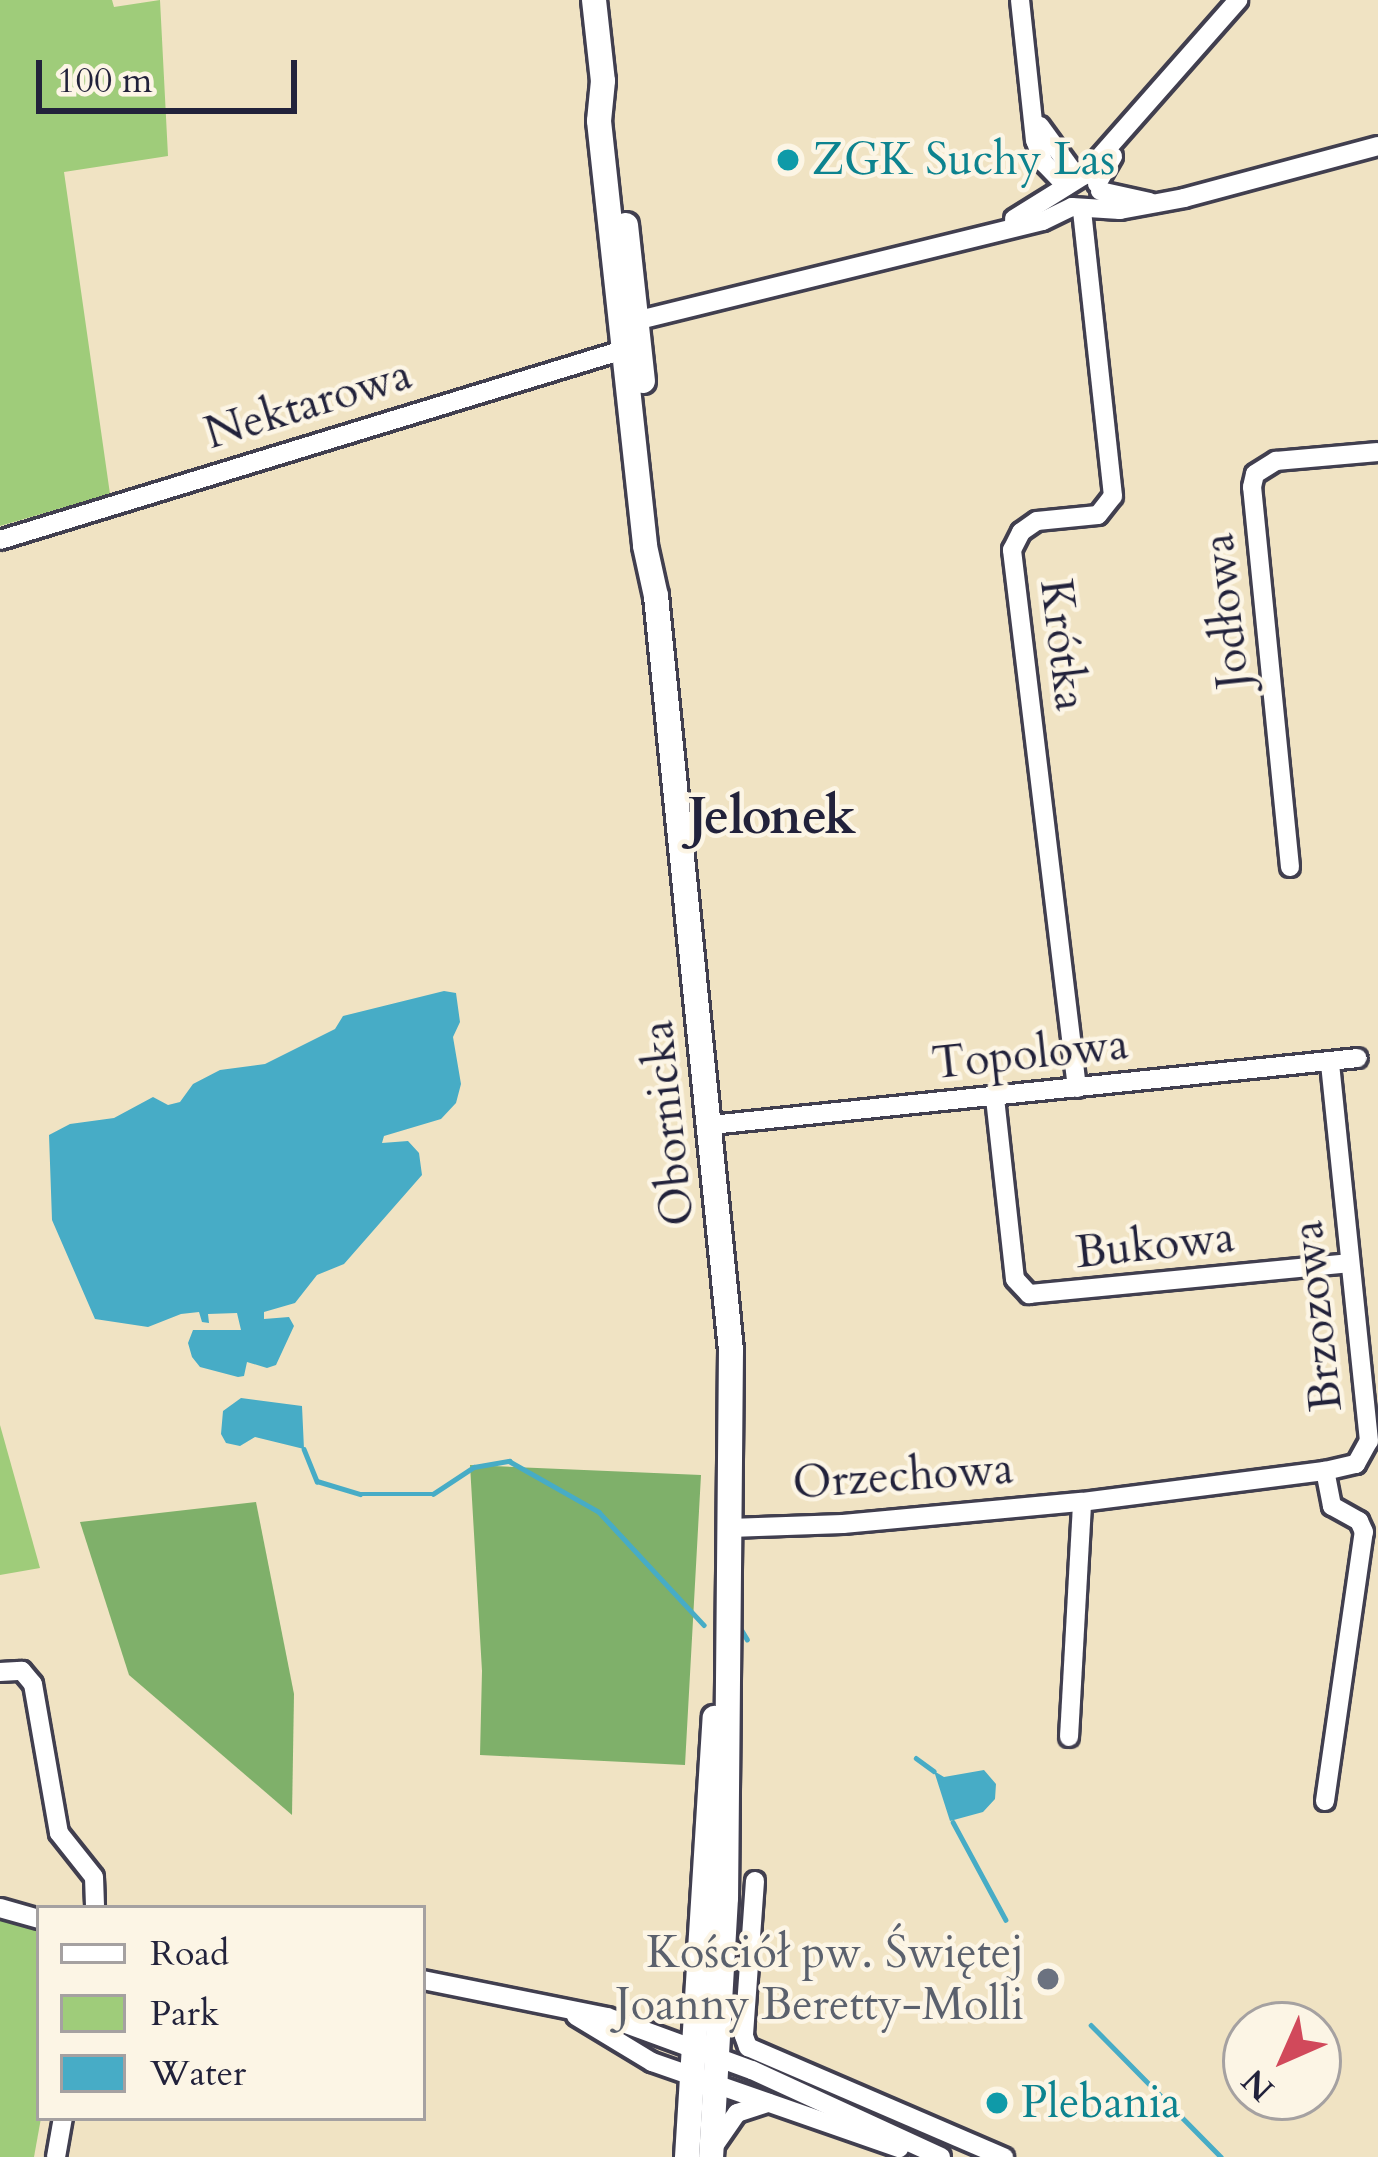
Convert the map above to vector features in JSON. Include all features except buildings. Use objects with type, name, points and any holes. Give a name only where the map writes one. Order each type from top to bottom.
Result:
[{"type":"main road","name":"Obornicka","points":[[594,0],[602,81],[599,121],[630,335],[730,1349],[725,1644],[728,1818],[720,2031],[705,2066]]},
{"type":"main road","name":"Obornicka","points":[[704,2155],[705,2066],[699,1990],[710,1751],[725,1644]]},
{"type":"street","points":[[1020,0],[1035,140],[1044,163],[1082,192],[1130,126],[1238,0]]},
{"type":"street","name":"Nektarowa","points":[[0,540],[630,335],[999,227],[1043,221],[1082,192],[1154,203],[1378,146]]},
{"type":"street","name":"Krótka","points":[[1077,1088],[1012,550],[1021,532],[1037,520],[1098,515],[1113,496],[1082,192]]},
{"type":"street","name":"Jodłowa","points":[[1290,867],[1252,487],[1264,464],[1276,460],[1378,452]]},
{"type":"street","name":"Topolowa","points":[[711,1125],[1358,1058]]},
{"type":"street","name":"Brzozowa","points":[[1325,1801],[1364,1532],[1359,1521],[1332,1507],[1325,1471],[1356,1464],[1369,1441],[1330,1061]]},
{"type":"street","name":"Bukowa","points":[[994,1098],[1015,1279],[1021,1290],[1039,1296],[1350,1263]]},
{"type":"street","name":"Orzechowa","points":[[730,1528],[843,1524],[1082,1502],[1325,1471]]},
{"type":"street","name":"Orzechowa","points":[[1069,1737],[1082,1502]]},
{"type":"street","points":[[0,1672],[22,1671],[33,1684],[59,1833],[94,1877],[95,1905]]},
{"type":"street","points":[[755,1882],[744,2036],[748,2047],[1004,2157]]},
{"type":"street","points":[[0,1908],[36,1918]]},
{"type":"street","points":[[426,1981],[656,2034],[768,2103],[941,2157]]},
{"type":"street","points":[[656,2034],[677,2028],[699,1990]]},
{"type":"street","points":[[567,2010],[639,2055],[705,2066],[924,2152]]},
{"type":"street","points":[[704,2155],[726,2122],[748,2106],[768,2103]]},
{"type":"street","points":[[56,2157],[62,2121]]},
{"type":"street","points":[[924,2152],[930,2126]]},
{"type":"green space","points":[[0,0],[112,0],[114,7],[160,0],[168,156],[64,172],[110,494],[0,526]]},
{"type":"green space","points":[[0,1425],[40,1568],[0,1575]]},
{"type":"green space","points":[[470,1465],[701,1475],[685,1765],[480,1755],[482,1671]]},
{"type":"green space","points":[[256,1502],[294,1694],[292,1815],[129,1675],[80,1522]]},
{"type":"green space","points":[[0,1916],[36,1922],[36,2121],[40,2121],[34,2157],[0,2157]]},
{"type":"water","points":[[444,991],[456,993],[460,1022],[453,1037],[461,1084],[456,1103],[441,1119],[384,1136],[382,1143],[408,1141],[419,1153],[422,1175],[344,1264],[317,1275],[295,1303],[264,1312],[264,1319],[289,1317],[294,1326],[276,1365],[267,1368],[247,1362],[244,1376],[238,1377],[200,1367],[192,1357],[188,1343],[193,1330],[241,1330],[237,1313],[208,1314],[209,1323],[202,1322],[199,1312],[181,1314],[148,1327],[95,1319],[52,1220],[49,1135],[70,1124],[114,1118],[153,1097],[168,1105],[180,1102],[193,1084],[220,1070],[265,1064],[335,1029],[343,1016]]},
{"type":"water","points":[[241,1398],[302,1406],[304,1449],[255,1437],[240,1446],[226,1443],[221,1434],[223,1411]]},
{"type":"water","points":[[984,1770],[996,1784],[995,1799],[983,1812],[950,1821],[934,1771],[944,1777]]},
{"type":"waterway","points":[[304,1449],[317,1481],[360,1494],[433,1494],[474,1467],[509,1461],[599,1512],[704,1625]]},
{"type":"waterway","points":[[741,1629],[747,1639]]},
{"type":"waterway","points":[[916,1758],[934,1771]]},
{"type":"waterway","points":[[953,1822],[1006,1920]]},
{"type":"waterway","points":[[1091,2025],[1221,2157]]},
{"type":"place","name":"ZGK Suchy Las","points":[[788,160]]},
{"type":"place","name":"Kościół pw. Świętej Joanny Beretty-Molli","points":[[1048,1979]]},
{"type":"place","name":"Plebania","points":[[997,2103]]},
{"type":"district","name":"Jelonek","points":[[772,817]]}]
